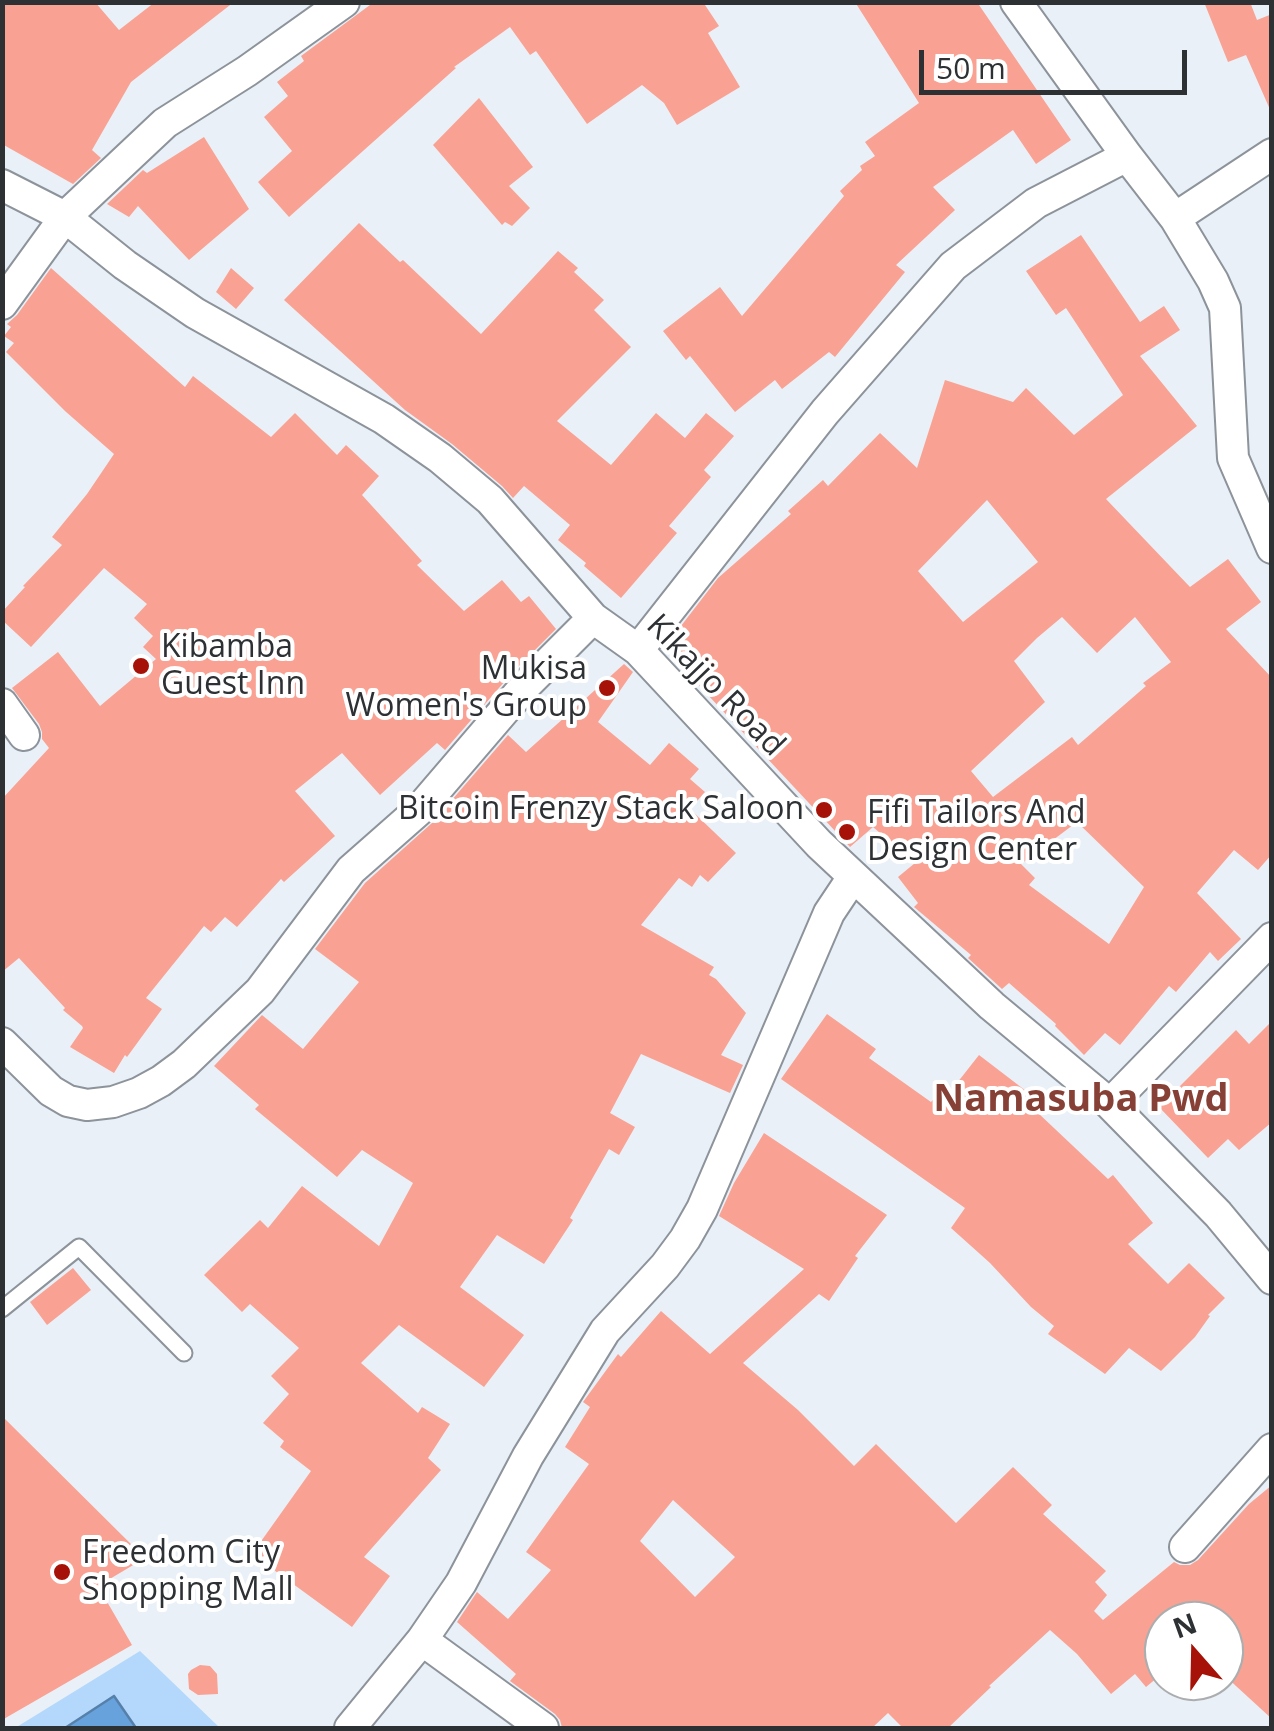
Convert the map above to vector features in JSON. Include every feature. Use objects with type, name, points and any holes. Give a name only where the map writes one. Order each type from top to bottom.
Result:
[{"type":"street","points":[[2,304],[64,217],[165,122],[247,72],[344,2]]},
{"type":"street","points":[[1021,3],[1127,156],[1176,218],[1213,281],[1225,308],[1233,458],[1272,548]]},
{"type":"street","points":[[1176,218],[1272,154]]},
{"type":"street","points":[[638,650],[826,412],[953,266],[1036,203],[1127,156]]},
{"type":"street","name":"Kikajjo Road","points":[[2,185],[64,217],[195,314],[384,419],[440,458],[490,500],[593,618],[638,650],[853,877],[992,1006],[1110,1104],[1218,1214],[1272,1278]]},
{"type":"street","points":[[2,1043],[51,1092],[68,1101],[87,1105],[114,1102],[161,1081],[260,991],[351,870],[418,811],[526,686],[593,618]]},
{"type":"street","points":[[2,704],[24,735]]},
{"type":"street","points":[[350,1728],[422,1640],[462,1583],[528,1456],[605,1332],[685,1239],[702,1209],[829,914],[853,877]]},
{"type":"street","points":[[1110,1104],[1272,938]]},
{"type":"street","points":[[1185,1547],[1272,1449]]},
{"type":"street","points":[[422,1640],[543,1728]]},
{"type":"lane","points":[[2,1309],[79,1246],[184,1353]]},
{"type":"shaded area","points":[[140,1651],[220,1728],[15,1728]]},
{"type":"shaded area","points":[[114,1696],[136,1728],[65,1728]]},
{"type":"building","points":[[2,2],[95,2],[119,30],[155,2],[234,2],[131,82],[92,150],[101,158],[73,184],[2,144]]},
{"type":"building","points":[[374,2],[703,2],[719,26],[708,33],[740,87],[677,125],[664,103],[642,85],[587,124],[536,51],[530,55],[510,27],[454,67],[289,217],[258,182],[292,151],[264,117],[288,96],[277,82],[304,61],[301,56]]},
{"type":"building","points":[[855,2],[977,2],[1071,140],[1036,164],[1013,130],[933,187],[955,210],[896,265],[905,272],[835,357],[829,352],[782,389],[775,380],[735,412],[690,356],[686,360],[663,331],[720,287],[742,316],[844,196],[840,191],[862,170],[860,166],[875,156],[865,142],[919,103]]},
{"type":"building","points":[[1204,2],[1250,2],[1257,20],[1272,14],[1272,114],[1246,55],[1228,62]]},
{"type":"building","points":[[479,98],[533,167],[509,186],[530,208],[512,226],[505,222],[502,225],[433,145]]},
{"type":"building","points":[[204,137],[249,209],[189,260],[138,206],[129,217],[107,204],[143,170],[147,173]]},
{"type":"building","points":[[359,223],[481,334],[558,251],[578,268],[574,272],[604,300],[594,310],[631,347],[557,421],[611,465],[656,413],[685,438],[706,413],[734,436],[704,470],[711,477],[669,526],[677,533],[621,598],[558,540],[570,525],[524,486],[513,498],[452,444],[405,410],[284,300]]},
{"type":"building","points":[[1081,235],[1140,322],[1164,306],[1180,330],[1140,356],[1197,426],[1106,499],[1190,587],[1228,559],[1261,602],[1226,629],[1272,678],[1272,854],[1258,870],[1234,850],[1197,893],[1241,939],[1218,961],[1210,952],[1176,992],[1169,986],[1120,1045],[1105,1033],[1084,1055],[1009,983],[1002,989],[968,958],[971,955],[914,907],[918,903],[898,877],[915,863],[873,827],[850,847],[664,648],[718,578],[791,514],[788,511],[823,480],[828,486],[880,433],[917,468],[945,380],[1013,402],[1026,388],[1074,435],[1123,395],[1066,308],[1056,315],[1026,271]],"holes":[[[987,500],[1038,562],[963,622],[918,571]],[[1062,617],[1097,653],[1135,617],[1171,662],[1078,745],[1072,737],[993,797],[971,771],[1045,702],[1014,661]],[[1077,822],[1144,887],[1109,944],[1029,885],[1035,878],[1021,864]]]},
{"type":"building","points":[[51,268],[185,387],[193,376],[271,437],[295,413],[337,455],[346,445],[379,476],[362,495],[422,561],[417,565],[464,611],[502,580],[521,602],[529,596],[556,629],[445,750],[437,743],[380,795],[342,753],[295,791],[335,836],[284,882],[281,879],[237,927],[225,917],[211,932],[204,926],[146,998],[162,1009],[114,1073],[70,1047],[82,1026],[63,1010],[19,958],[2,972],[2,799],[49,748],[39,724],[12,688],[58,652],[100,706],[156,659],[143,647],[153,636],[134,618],[147,604],[104,568],[31,647],[2,620],[2,612],[62,545],[52,537],[114,454],[6,352],[14,343],[4,336],[11,327],[7,324]]},
{"type":"building","points":[[231,268],[254,288],[236,309],[216,292]]},
{"type":"building","points":[[624,664],[633,672],[598,722],[650,765],[669,743],[699,769],[690,779],[705,792],[690,809],[736,853],[708,882],[700,875],[692,887],[679,878],[641,925],[714,967],[709,975],[746,1013],[721,1055],[743,1065],[730,1093],[641,1054],[610,1113],[635,1127],[619,1155],[609,1149],[570,1218],[573,1220],[544,1264],[497,1235],[460,1287],[524,1335],[484,1387],[399,1325],[361,1363],[418,1413],[422,1407],[450,1424],[428,1458],[441,1470],[364,1557],[390,1576],[352,1627],[252,1554],[311,1471],[280,1447],[284,1441],[263,1423],[289,1394],[271,1376],[299,1348],[250,1304],[242,1312],[204,1275],[260,1220],[268,1228],[302,1186],[379,1246],[413,1183],[362,1150],[337,1177],[255,1109],[259,1105],[214,1066],[262,1015],[303,1049],[359,982],[315,949],[365,883],[432,823],[508,735],[526,752]]},
{"type":"building","points":[[827,1014],[876,1049],[869,1058],[931,1102],[940,1092],[946,1097],[979,1055],[1043,1104],[1037,1112],[1108,1179],[1113,1175],[1153,1223],[1128,1244],[1168,1284],[1189,1263],[1225,1298],[1208,1315],[1195,1337],[1161,1371],[1129,1348],[1105,1374],[1048,1334],[1054,1326],[951,1228],[965,1208],[781,1079]]},
{"type":"building","points":[[1272,1021],[1272,1122],[1239,1150],[1228,1139],[1208,1158],[1159,1107],[1236,1030],[1249,1044]]},
{"type":"building","points":[[764,1133],[887,1215],[855,1256],[858,1258],[829,1301],[819,1294],[743,1363],[854,1466],[876,1444],[956,1523],[1013,1467],[1052,1505],[1043,1514],[1106,1571],[1095,1582],[1107,1595],[1094,1611],[1103,1620],[1174,1562],[1190,1565],[1198,1560],[1249,1504],[1272,1485],[1272,1719],[1244,1693],[1244,1601],[1144,1601],[1144,1685],[1135,1674],[1111,1694],[1050,1630],[948,1728],[903,1728],[888,1713],[872,1728],[562,1728],[555,1714],[510,1681],[516,1674],[457,1622],[477,1592],[508,1619],[551,1570],[526,1552],[589,1464],[565,1447],[590,1407],[583,1402],[618,1354],[621,1357],[661,1311],[710,1354],[804,1269],[719,1216]],"holes":[[[673,1500],[735,1557],[695,1597],[640,1541]]]},
{"type":"building","points":[[73,1268],[91,1290],[47,1325],[30,1302]]},
{"type":"building","name":"Freedom City Shopping Mall","points":[[2,1416],[145,1558],[98,1586],[132,1645],[2,1720]]},
{"type":"building","points":[[200,1665],[210,1666],[217,1674],[218,1694],[198,1695],[189,1689],[188,1674]]},
{"type":"place","name":"Kibamba Guest Inn","points":[[141,666]]},
{"type":"place","name":"Mukisa Women's Group","points":[[607,688]]},
{"type":"place","name":"Bitcoin Frenzy Stack Saloon","points":[[824,810]]},
{"type":"place","name":"Fifi Tailors And Design Center","points":[[847,832]]},
{"type":"place","name":"Freedom City Shopping Mall","points":[[62,1572]]},
{"type":"district","name":"Namasuba Pwd","points":[[1081,1100]]}]
